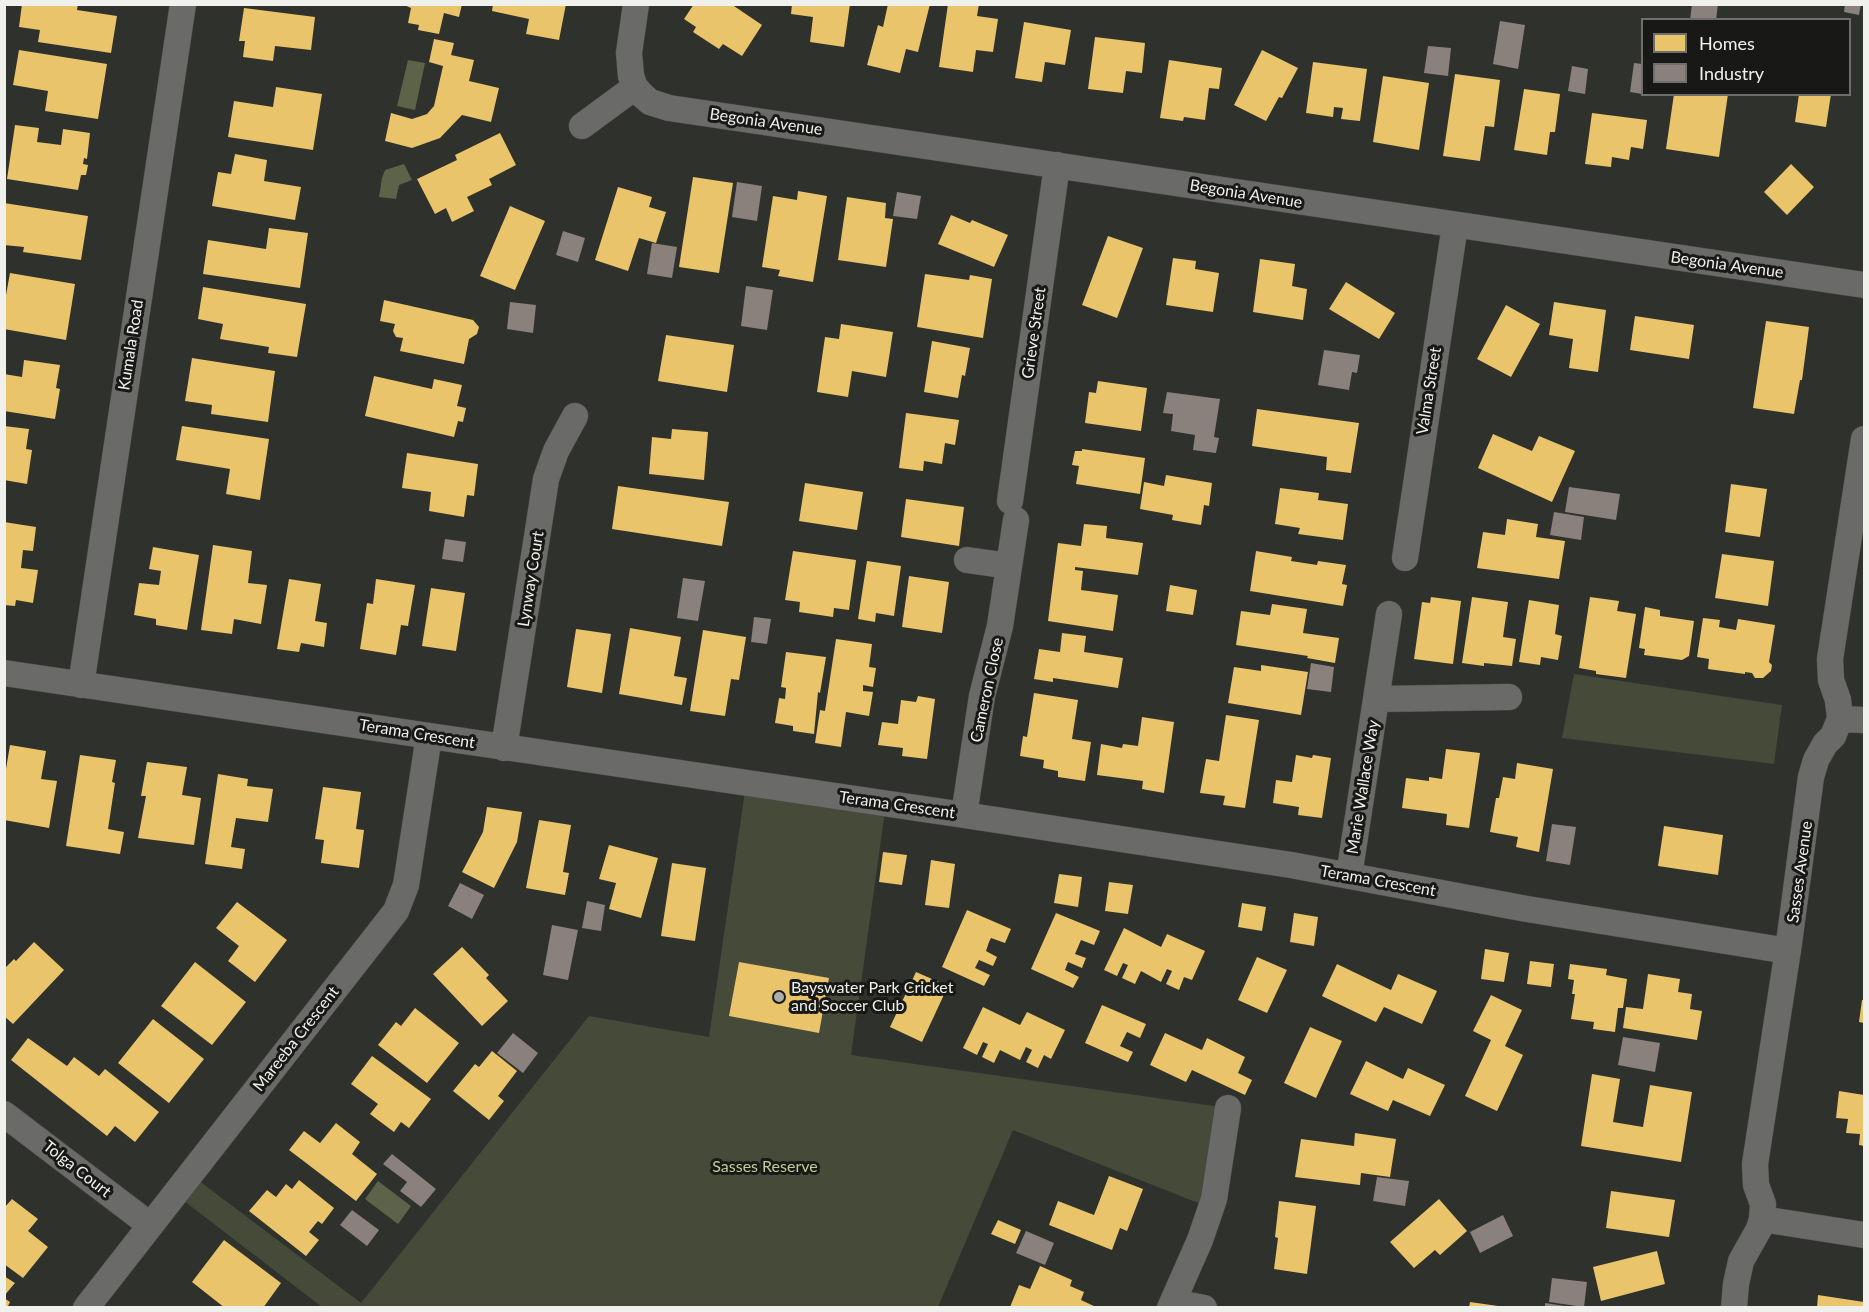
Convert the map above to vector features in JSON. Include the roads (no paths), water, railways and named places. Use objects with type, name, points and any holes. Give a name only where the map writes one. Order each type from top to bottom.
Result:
[{"type":"street","name":"Kumala Road","points":[[81,685],[183,4]]},
{"type":"street","points":[[582,126],[635,87],[631,76],[629,53],[636,4]]},
{"type":"street","name":"Begonia Avenue","points":[[635,87],[650,102],[669,108],[1864,285]]},
{"type":"street","name":"Grieve Street","points":[[1013,510],[1057,165]]},
{"type":"street","name":"Valma Street","points":[[1405,558],[1455,225]]},
{"type":"street","name":"Lynway Court","points":[[504,748],[546,479],[556,450],[575,416]]},
{"type":"street","name":"Sasses Avenue","points":[[1762,1219],[1763,1204],[1756,1185],[1755,1164],[1788,951],[1811,777],[1816,760],[1826,744],[1852,720],[1838,700],[1831,680],[1830,659],[1864,439]]},
{"type":"street","name":"Cameron Close","points":[[964,815],[982,696],[1000,626],[1009,566],[1013,510]]},
{"type":"street","points":[[967,560],[1009,566]]},
{"type":"street","name":"Marie Wallace Way","points":[[1349,876],[1389,614]]},
{"type":"street","name":"Terama Crescent","points":[[4,673],[964,815],[1349,876],[1527,909],[1788,951]]},
{"type":"street","name":"Marie Wallace Way","points":[[1377,699],[1509,697]]},
{"type":"street","name":"Mareeba Crescent","points":[[86,1308],[396,911],[406,885],[429,736]]},
{"type":"street","points":[[1204,1308],[1171,1305],[1200,1240],[1214,1198],[1228,1108]]},
{"type":"street","name":"Tolga Court","points":[[4,1114],[150,1225]]},
{"type":"street","points":[[1734,1308],[1741,1261],[1762,1219],[1864,1235]]},
{"type":"place","name":"Bayswater Park Cricket and Soccer Club","points":[[779,997]]},
{"type":"park label","name":"Sasses Reserve","points":[[765,1167]]}]
